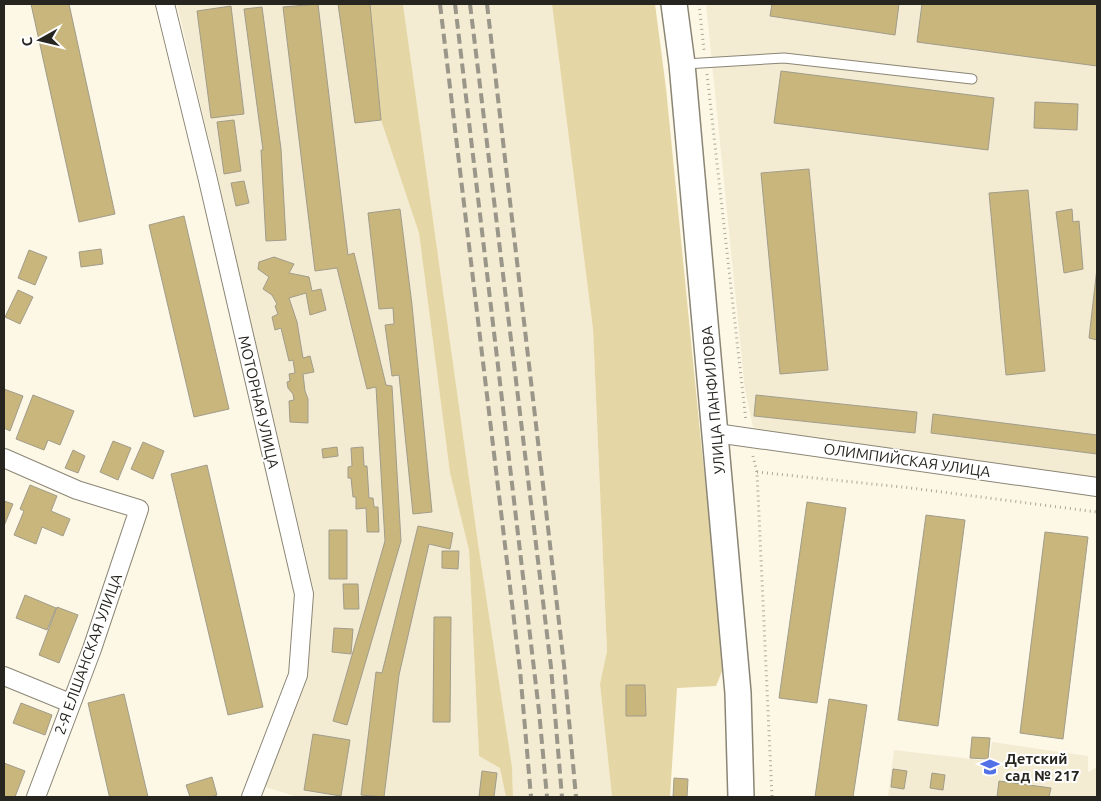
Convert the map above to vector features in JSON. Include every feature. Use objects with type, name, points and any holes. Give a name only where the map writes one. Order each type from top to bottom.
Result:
[{"type":"main road","name":"УЛИЦА ПАНФИЛОВА","points":[[674,4],[694,63],[716,433],[738,693],[741,797]]},
{"type":"street","name":"МОТОРНАЯ УЛИЦА","points":[[165,4],[304,594],[298,675],[252,797]]},
{"type":"street","name":"ОЛИМПИЙСКАЯ УЛИЦА","points":[[716,433],[1097,488]]},
{"type":"street","name":"2-Я ЕЛШАНСКАЯ УЛИЦА","points":[[4,458],[77,490],[139,509],[92,648],[36,797]]},
{"type":"street","points":[[4,676],[70,703]]},
{"type":"lane","points":[[694,63],[784,58],[972,79]]},
{"type":"path","points":[[699,4],[694,63],[745,417],[757,472],[772,797]]},
{"type":"path","points":[[757,472],[911,488],[1097,512]]},
{"type":"shaded area","points":[[177,4],[370,4],[381,120],[419,233],[450,473],[469,550],[479,756],[501,768],[506,797],[298,797],[265,787],[305,673],[314,591]]},
{"type":"shaded area","points":[[370,4],[403,4],[478,543],[512,767],[513,797],[506,797],[500,768],[479,756],[469,550],[450,473],[419,233],[381,120]]},
{"type":"shaded area","points":[[403,4],[552,4],[593,329],[607,651],[600,684],[612,797],[513,797],[512,767],[478,543]]},
{"type":"shaded area","points":[[552,4],[655,4],[666,88],[725,664],[716,686],[677,688],[670,797],[612,797],[600,684],[607,651],[593,329]]},
{"type":"shaded area","points":[[706,4],[1097,4],[1097,479],[773,434],[753,427],[745,390]]},
{"type":"shaded area","name":"Детский сад № 217","points":[[992,742],[1088,756],[1088,772],[1097,767],[1097,797],[888,797],[894,750],[989,761]]},
{"type":"building","points":[[31,4],[69,4],[115,214],[79,222]]},
{"type":"building","points":[[318,4],[348,255],[354,253],[386,385],[392,386],[401,541],[347,725],[333,721],[385,541],[376,387],[367,389],[337,268],[315,271],[283,7]]},
{"type":"building","points":[[338,4],[370,4],[381,120],[355,123]]},
{"type":"building","points":[[772,4],[899,4],[895,35],[770,16]]},
{"type":"building","points":[[922,4],[1097,4],[1097,66],[917,42]]},
{"type":"building","points":[[231,6],[244,114],[211,118],[197,11]]},
{"type":"building","points":[[262,7],[281,149],[286,240],[266,241],[261,150],[263,150],[244,9]]},
{"type":"building","points":[[781,71],[994,98],[988,150],[774,123]]},
{"type":"building","points":[[1035,102],[1078,104],[1077,130],[1034,128]]},
{"type":"building","points":[[234,120],[241,171],[224,174],[217,122]]},
{"type":"building","points":[[809,169],[828,370],[780,374],[761,173]]},
{"type":"building","points":[[244,181],[249,203],[236,206],[231,183]]},
{"type":"building","points":[[1028,190],[1045,371],[1006,375],[989,193]]},
{"type":"building","points":[[400,209],[412,305],[432,512],[413,514],[399,375],[392,376],[385,325],[394,324],[393,308],[379,309],[368,213]]},
{"type":"building","points":[[1072,209],[1073,222],[1079,221],[1083,269],[1064,273],[1056,212]]},
{"type":"building","points":[[184,216],[229,409],[194,417],[149,225]]},
{"type":"building","points":[[101,249],[103,264],[81,267],[79,252]]},
{"type":"building","points":[[29,250],[47,257],[35,285],[18,278]]},
{"type":"building","points":[[274,257],[294,264],[289,273],[309,277],[312,291],[321,289],[326,310],[310,315],[306,293],[289,298],[297,322],[303,358],[310,356],[314,372],[303,374],[308,399],[308,423],[290,422],[289,401],[294,400],[287,382],[290,381],[289,374],[295,373],[293,360],[289,361],[281,328],[275,330],[272,317],[278,314],[275,306],[277,304],[272,295],[263,289],[269,277],[258,269],[259,262]]},
{"type":"building","points":[[1097,268],[1097,340],[1089,338]]},
{"type":"building","points":[[18,290],[33,297],[20,324],[5,317]]},
{"type":"building","points":[[4,389],[23,396],[10,431],[4,428]]},
{"type":"building","points":[[33,395],[74,411],[60,445],[48,440],[44,450],[16,439]]},
{"type":"building","points":[[756,395],[917,412],[915,433],[754,416]]},
{"type":"building","points":[[933,414],[1097,435],[1097,454],[931,433]]},
{"type":"building","points":[[113,441],[131,448],[118,480],[100,472]]},
{"type":"building","points":[[143,442],[164,451],[153,479],[131,469]]},
{"type":"building","points":[[337,447],[338,456],[323,458],[322,449]]},
{"type":"building","points":[[363,447],[364,466],[367,466],[369,498],[373,498],[374,507],[378,507],[379,532],[367,532],[366,508],[356,509],[356,497],[353,497],[351,478],[348,478],[348,467],[352,466],[351,448]]},
{"type":"building","points":[[73,450],[85,456],[78,473],[65,468]]},
{"type":"building","points":[[207,465],[263,707],[228,715],[171,474]]},
{"type":"building","points":[[30,485],[57,496],[51,511],[70,519],[63,536],[42,527],[36,544],[14,535],[24,511],[20,509]]},
{"type":"building","points":[[4,501],[13,504],[4,526]]},
{"type":"building","points":[[807,502],[846,508],[817,703],[779,698]]},
{"type":"building","points":[[926,515],[965,520],[938,726],[898,720]]},
{"type":"building","points":[[418,526],[453,533],[450,549],[429,544],[399,675],[384,797],[361,795],[376,672],[382,673]]},
{"type":"building","points":[[329,530],[347,530],[347,579],[329,579]]},
{"type":"building","points":[[1045,532],[1088,537],[1063,739],[1020,733]]},
{"type":"building","points":[[442,551],[459,551],[458,569],[442,568]]},
{"type":"building","points":[[343,584],[358,584],[359,609],[344,609]]},
{"type":"building","points":[[25,595],[56,608],[47,630],[16,618]]},
{"type":"building","points":[[57,607],[78,615],[59,663],[39,655]]},
{"type":"building","points":[[434,617],[451,617],[450,722],[433,722]]},
{"type":"building","points":[[334,628],[353,629],[351,654],[332,652]]},
{"type":"building","points":[[626,685],[645,685],[646,716],[626,716]]},
{"type":"building","points":[[124,694],[148,797],[110,797],[109,795],[88,703]]},
{"type":"building","points":[[829,699],[867,705],[853,797],[815,797]]},
{"type":"building","points":[[21,703],[52,715],[45,735],[13,723]]},
{"type":"building","points":[[313,734],[350,740],[341,796],[304,790]]},
{"type":"building","points":[[972,737],[990,738],[988,759],[970,758]]},
{"type":"building","points":[[4,763],[25,771],[15,797],[4,797]]},
{"type":"building","points":[[893,769],[907,771],[904,789],[891,787]]},
{"type":"building","points":[[482,771],[497,773],[494,797],[479,797]]},
{"type":"building","points":[[932,773],[945,775],[943,790],[930,788]]},
{"type":"building","points":[[212,777],[217,795],[190,797],[186,785]]},
{"type":"building","points":[[674,778],[688,779],[687,797],[673,797]]},
{"type":"building","points":[[999,781],[1051,788],[1049,797],[997,797]]},
{"type":"railway","points":[[440,4],[520,670],[531,797]]},
{"type":"railway","points":[[455,4],[539,711],[547,797]]},
{"type":"railway","points":[[470,4],[551,667],[562,797]]},
{"type":"railway","points":[[487,4],[564,665],[576,797]]},
{"type":"place","name":"Детский сад № 217","points":[[990,767]]}]
